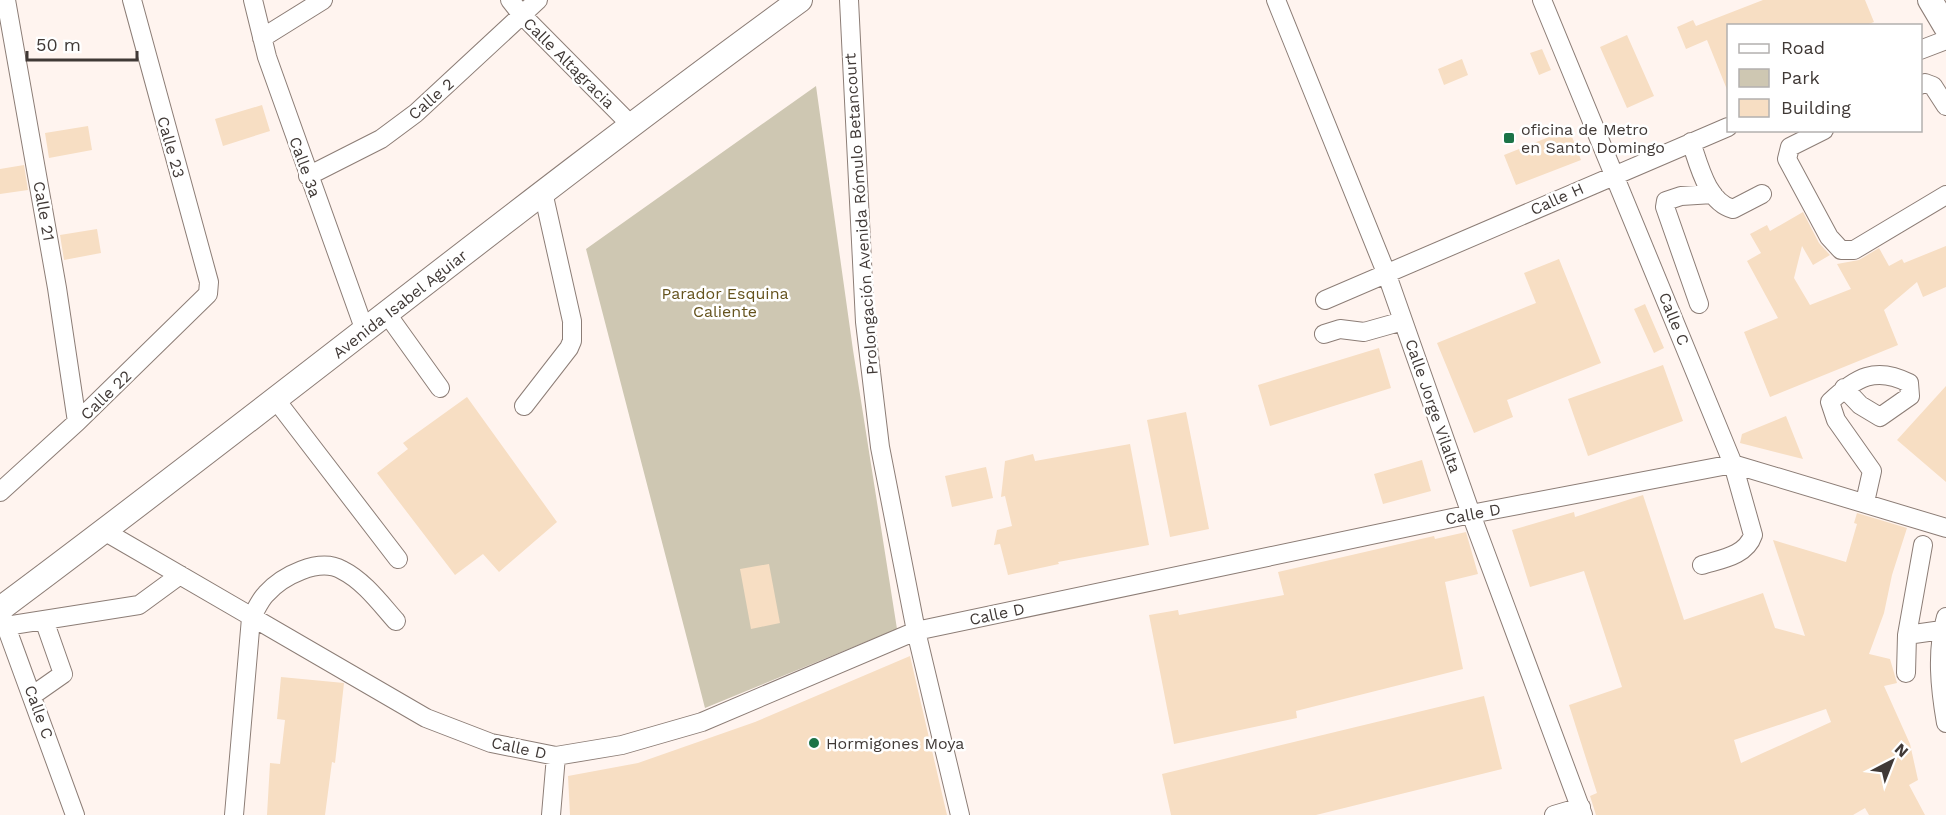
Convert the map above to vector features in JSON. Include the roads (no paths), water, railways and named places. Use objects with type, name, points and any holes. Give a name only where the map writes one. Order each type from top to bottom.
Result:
[{"type":"main road","name":"Avenida Isabel Aguiar","points":[[2,615],[105,531],[630,124],[800,0]]},
{"type":"main road","points":[[1930,0],[1946,27]]},
{"type":"street","name":"Calle 21","points":[[6,0],[57,288],[77,422]]},
{"type":"street","name":"Calle 23","points":[[132,0],[209,282],[208,294]]},
{"type":"street","name":"Calle 3a","points":[[254,0],[262,38],[308,176],[365,331]]},
{"type":"street","points":[[262,38],[323,0]]},
{"type":"street","name":"Calle 2","points":[[308,176],[381,139],[416,113],[516,7],[538,0]]},
{"type":"street","name":"Prolongación Avenida Rómulo Betancourt","points":[[849,0],[865,322],[880,447],[916,631],[960,815]]},
{"type":"street","name":"Calle Jorge Vilalta","points":[[1276,0],[1387,275],[1471,514],[1582,811]]},
{"type":"street","name":"Calle C","points":[[1542,0],[1733,464],[1753,535],[1750,544],[1743,551],[1702,566]]},
{"type":"street","name":"Calle Altagracia","points":[[516,7],[630,124]]},
{"type":"street","points":[[1922,49],[1946,40]]},
{"type":"street","points":[[1922,84],[1933,86],[1946,106]]},
{"type":"street","name":"Calle H","points":[[1325,300],[1727,127]]},
{"type":"street","points":[[1820,132],[1790,147],[1787,159],[1829,237],[1841,250],[1854,250],[1946,195]]},
{"type":"street","points":[[1691,142],[1713,194],[1722,206],[1733,209],[1762,194]]},
{"type":"street","points":[[524,406],[572,341],[572,321],[543,192]]},
{"type":"street","points":[[1700,304],[1665,207],[1666,201],[1671,197],[1713,194]]},
{"type":"street","name":"Calle 22","points":[[0,492],[77,422],[208,294]]},
{"type":"street","points":[[387,314],[440,388]]},
{"type":"street","points":[[1324,334],[1340,329],[1364,332],[1403,321]]},
{"type":"street","points":[[1845,388],[1830,402],[1836,420],[1872,471],[1864,502]]},
{"type":"street","points":[[276,400],[398,559]]},
{"type":"street","name":"Calle D","points":[[105,531],[426,718],[491,743],[556,756],[622,745],[702,722],[916,631],[1471,514],[1733,464],[1946,528]]},
{"type":"street","points":[[1905,674],[1907,635],[1923,545]]},
{"type":"street","points":[[234,815],[251,618],[266,594],[289,578],[314,566],[340,568],[364,586],[396,621]]},
{"type":"street","points":[[2,615],[44,620],[139,605],[180,575]]},
{"type":"street","name":"Calle C","points":[[2,615],[75,815]]},
{"type":"street","points":[[33,695],[63,674],[44,620]]},
{"type":"street","points":[[1907,635],[1944,624],[1940,688],[1946,723]]},
{"type":"street","points":[[550,815],[556,756]]},
{"type":"street","points":[[1554,815],[1582,811]]},
{"type":"place","name":"oficina de Metro en Santo Domingo","points":[[1509,138]]},
{"type":"place","name":"Hormigones Moya","points":[[814,743]]},
{"type":"park label","name":"Parador Esquina Caliente","points":[[725,302]]}]
